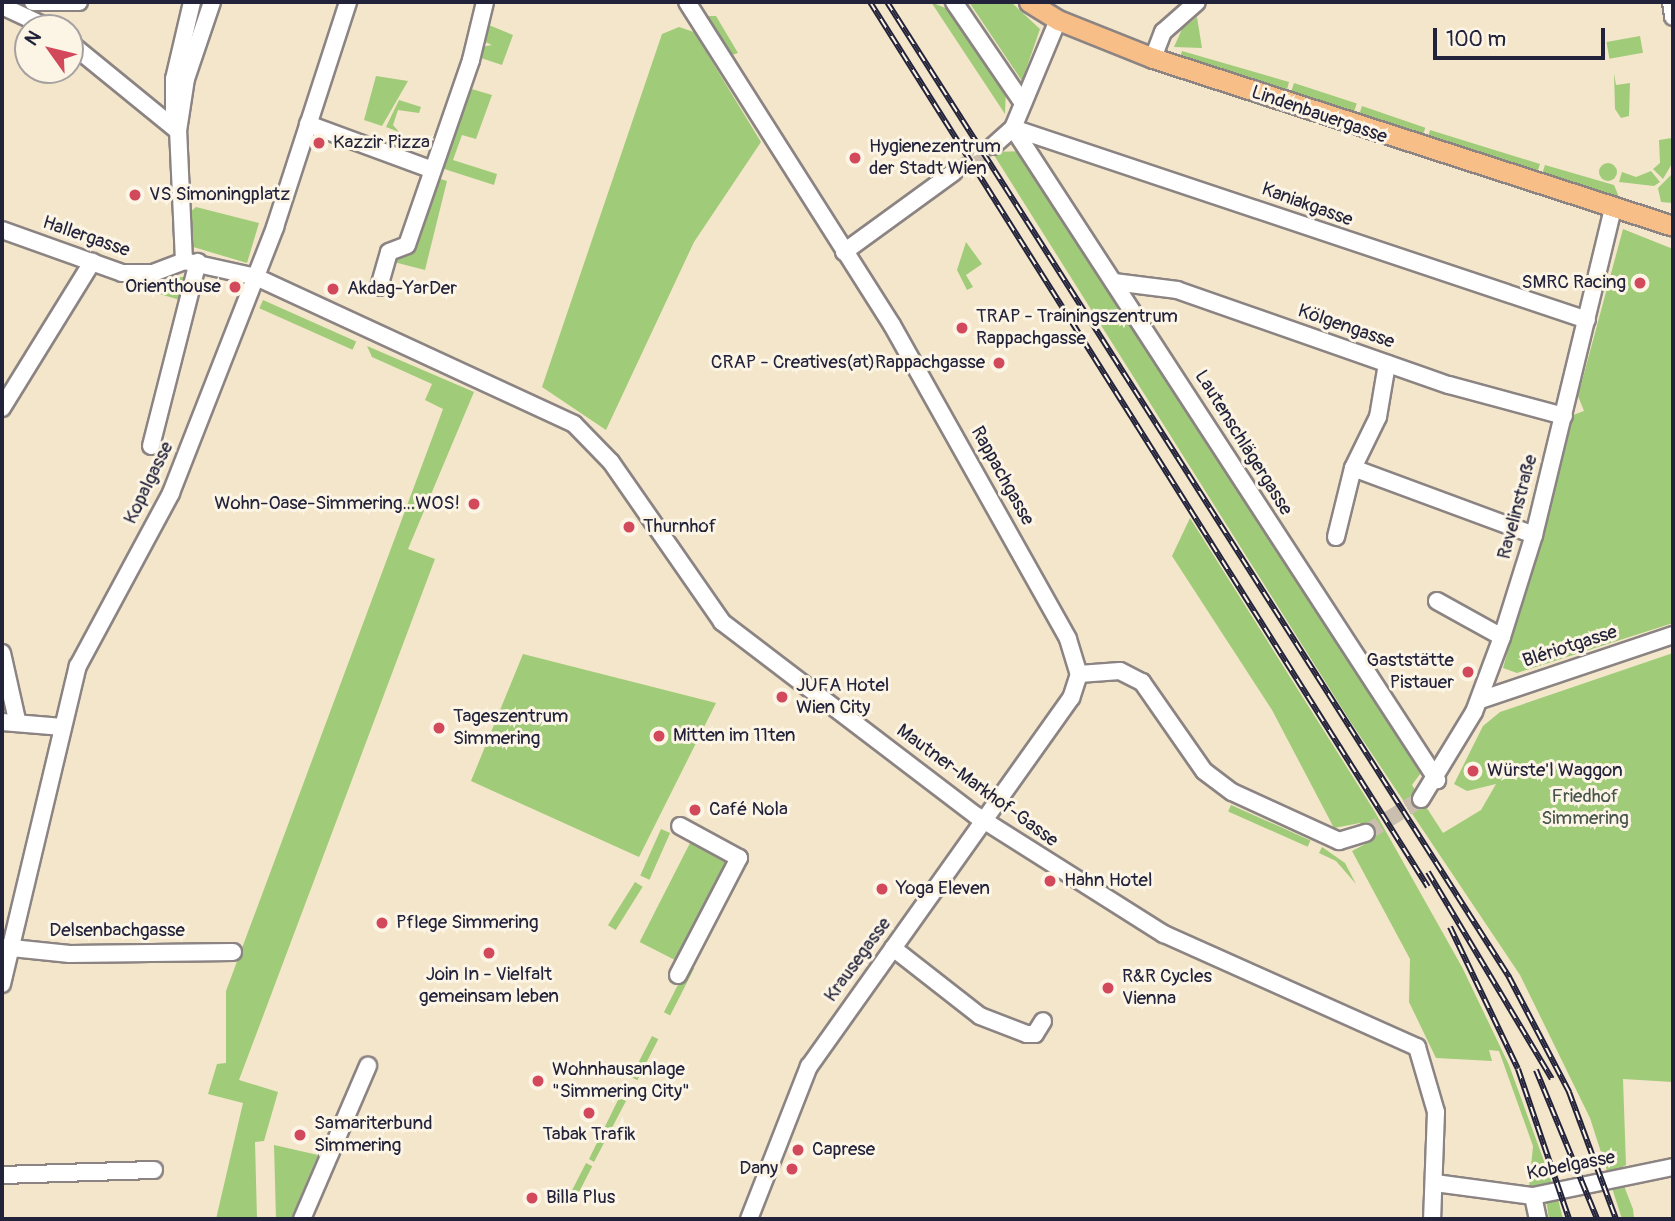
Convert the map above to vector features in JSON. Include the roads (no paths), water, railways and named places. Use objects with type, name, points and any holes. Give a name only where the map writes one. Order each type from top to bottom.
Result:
[{"type":"main road","name":"Lindenbauergasse","points":[[1030,2],[1058,20],[1153,58],[1673,226]]},
{"type":"main road","name":"Lindenbauergasse","points":[[1614,209],[1673,215]]},
{"type":"street","points":[[33,2],[79,2]]},
{"type":"street","points":[[150,446],[191,261],[174,79],[192,2]]},
{"type":"street","points":[[178,131],[186,79],[212,2]]},
{"type":"street","name":"Kopalgasse","points":[[2,984],[6,948],[89,637],[171,493],[256,277],[348,2]]},
{"type":"street","points":[[379,287],[389,252],[407,245],[430,169],[471,60],[485,2]]},
{"type":"street","name":"Rappachgasse","points":[[687,2],[959,442],[1068,639],[1079,674]]},
{"type":"street","points":[[954,2],[1023,103]]},
{"type":"street","points":[[1153,58],[1163,32],[1197,2]]},
{"type":"street","points":[[1671,2],[1673,17]]},
{"type":"street","points":[[2,6],[19,14]]},
{"type":"street","points":[[993,146],[1013,128],[1058,20]]},
{"type":"street","points":[[84,54],[178,131]]},
{"type":"street","points":[[309,124],[430,169]]},
{"type":"street","name":"Lautenschlägergasse","points":[[1013,128],[1437,780]]},
{"type":"street","name":"Kaniakgasse","points":[[1013,128],[1587,320]]},
{"type":"street","points":[[844,252],[954,172]]},
{"type":"street","name":"Ravelinstraße","points":[[1421,799],[1437,780],[1480,700],[1502,637],[1534,535],[1614,209]]},
{"type":"street","name":"Hallergasse","points":[[2,230],[137,276],[191,261]]},
{"type":"street","name":"Mautner-Markhof-Gasse","points":[[191,261],[256,277],[574,424],[611,462],[722,622],[984,821],[1125,913],[1422,1053],[1436,1112],[1432,1219]]},
{"type":"street","points":[[2,408],[92,262]]},
{"type":"street","name":"Kölgengasse","points":[[1114,282],[1177,290],[1387,364],[1564,416]]},
{"type":"street","points":[[1336,537],[1353,468],[1378,417],[1387,364]]},
{"type":"street","points":[[1353,468],[1534,535]]},
{"type":"street","points":[[1437,601],[1502,637]]},
{"type":"street","name":"Blériotgasse","points":[[1480,700],[1673,635]]},
{"type":"street","points":[[2,653],[10,721],[63,727]]},
{"type":"street","points":[[1079,674],[1120,671],[1142,682],[1204,771],[1232,792],[1339,841],[1366,833]]},
{"type":"street","name":"Krausegasse","points":[[749,1219],[809,1066],[1071,698],[1079,674]]},
{"type":"street","points":[[678,975],[739,858],[680,826]]},
{"type":"street","name":"Delsenbachgasse","points":[[6,948],[233,952]]},
{"type":"street","points":[[892,948],[980,1016],[1027,1034],[1035,1034],[1043,1021]]},
{"type":"street","points":[[302,1219],[368,1066]]},
{"type":"street","name":"Kobelgasse","points":[[1434,1183],[1533,1196],[1673,1167]]},
{"type":"street","points":[[2,1175],[154,1170]]},
{"type":"street","points":[[1533,1196],[1538,1219]]},
{"type":"tunnel","points":[[954,172],[993,146]]},
{"type":"tunnel","points":[[1366,833],[1421,799]]},
{"type":"railway","points":[[870,2],[1428,887]]},
{"type":"railway","points":[[887,2],[1509,977],[1569,1092],[1616,1219]]},
{"type":"railway","points":[[1428,872],[1552,1079]]},
{"type":"railway","points":[[1450,927],[1518,1069],[1569,1219]]},
{"type":"railway","points":[[1536,1070],[1597,1219]]},
{"type":"place","name":"Kazzir Pizza","points":[[319,143]]},
{"type":"place","name":"Hygienezentrum der Stadt Wien","points":[[855,158]]},
{"type":"place","name":"VS Simoningplatz","points":[[135,195]]},
{"type":"place","name":"SMRC Racing","points":[[1640,283]]},
{"type":"place","name":"Orienthouse","points":[[235,287]]},
{"type":"place","name":"Akdag-YarDer","points":[[333,289]]},
{"type":"place","name":"TRAP - Trainingszentrum Rappachgasse","points":[[962,328]]},
{"type":"place","name":"CRAP - Creatives(at)Rappachgasse","points":[[999,363]]},
{"type":"place","name":"Wohn-Oase-Simmering...WOS!","points":[[474,504]]},
{"type":"place","name":"Thurnhof","points":[[629,527]]},
{"type":"place","name":"Gaststätte Pistauer","points":[[1468,672]]},
{"type":"place","name":"JUFA Hotel Wien City","points":[[782,697]]},
{"type":"place","name":"Tageszentrum Simmering","points":[[439,728]]},
{"type":"place","name":"Mitten im 11ten","points":[[659,736]]},
{"type":"place","name":"Würste'l Waggon","points":[[1473,771]]},
{"type":"place","name":"Café Nola","points":[[695,810]]},
{"type":"place","name":"Hahn Hotel","points":[[1050,881]]},
{"type":"place","name":"Yoga Eleven","points":[[882,889]]},
{"type":"place","name":"Pflege Simmering","points":[[382,923]]},
{"type":"place","name":"Join In - Vielfalt gemeinsam leben","points":[[489,953]]},
{"type":"place","name":"R&R Cycles Vienna","points":[[1108,988]]},
{"type":"place","name":"Wohnhausanlage \"Simmering City\"","points":[[538,1081]]},
{"type":"place","name":"Tabak Trafik","points":[[589,1113]]},
{"type":"place","name":"Samariterbund Simmering","points":[[300,1135]]},
{"type":"place","name":"Caprese","points":[[798,1150]]},
{"type":"place","name":"Dany","points":[[792,1169]]},
{"type":"place","name":"Billa Plus","points":[[532,1198]]},
{"type":"park label","name":"Friedhof Simmering","points":[[1585,808]]}]
